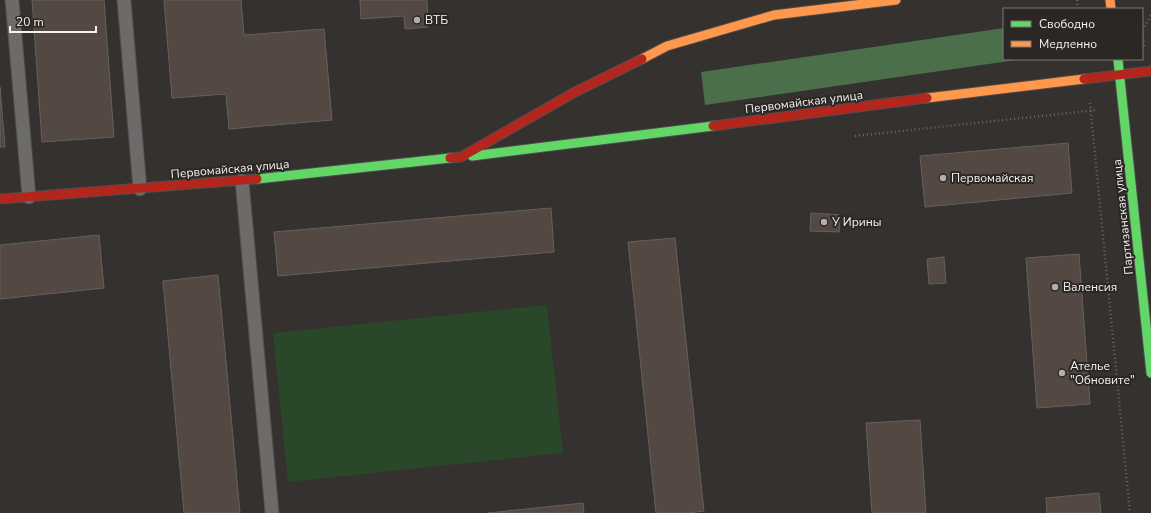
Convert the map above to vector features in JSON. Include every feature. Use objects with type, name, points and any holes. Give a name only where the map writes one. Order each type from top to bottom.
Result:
[{"type":"street","name":"Первомайская улица","points":[[461,157],[575,92],[667,46],[774,15],[896,0]]},
{"type":"street","name":"Партизанская улица","points":[[1118,60],[1151,373]]},
{"type":"street","name":"Первомайская улица","points":[[0,199],[242,181],[461,157],[1151,71]]},
{"type":"lane","points":[[12,0],[29,197]]},
{"type":"lane","points":[[124,0],[140,189]]},
{"type":"lane","points":[[242,181],[272,513]]},
{"type":"path","points":[[1087,78],[1130,513]]},
{"type":"green space","points":[[1003,28],[1003,60],[1017,60],[705,105],[701,72]]},
{"type":"green space","points":[[547,305],[563,453],[288,482],[273,333]]},
{"type":"building","points":[[32,0],[104,0],[114,137],[42,142]]},
{"type":"building","points":[[164,0],[241,0],[244,35],[324,29],[332,120],[229,129],[226,94],[172,98]]},
{"type":"building","points":[[360,0],[427,0],[428,27],[405,29],[404,16],[361,19]]},
{"type":"building","points":[[0,87],[5,147],[0,147]]},
{"type":"building","points":[[1068,143],[1072,193],[925,207],[920,156]]},
{"type":"building","points":[[551,208],[554,252],[278,276],[274,232]]},
{"type":"building","points":[[811,213],[840,215],[839,232],[810,231]]},
{"type":"building","points":[[99,235],[104,288],[0,299],[0,245]]},
{"type":"building","points":[[675,238],[704,511],[688,513],[656,513],[628,242]]},
{"type":"building","points":[[1079,254],[1090,404],[1037,408],[1026,258]]},
{"type":"building","points":[[944,257],[946,283],[929,284],[927,259]]},
{"type":"building","points":[[218,275],[240,513],[184,513],[163,281]]},
{"type":"building","points":[[920,420],[926,513],[872,513],[866,423]]},
{"type":"building","points":[[1099,493],[1101,513],[1047,513],[1046,498]]},
{"type":"building","points":[[583,503],[584,513],[488,513]]},
{"type":"traffic: fast","points":[[1118,60],[1151,373]]},
{"type":"traffic: fast","points":[[472,156],[713,126]]},
{"type":"traffic: fast","points":[[257,179],[450,158]]},
{"type":"traffic: slow","points":[[642,59],[667,46],[774,15],[896,0]]},
{"type":"traffic: slow","points":[[1110,0],[1111,8]]},
{"type":"traffic: slow","points":[[927,98],[1084,79]]},
{"type":"traffic: jam","points":[[450,158],[461,157],[575,92],[642,59]]},
{"type":"traffic: jam","points":[[1084,79],[1151,71]]},
{"type":"traffic: jam","points":[[713,126],[927,98]]},
{"type":"traffic: jam","points":[[0,199],[257,179]]},
{"type":"place","name":"ВТБ","points":[[417,20]]},
{"type":"place","name":"Первомайская","points":[[943,178]]},
{"type":"place","name":"У Ирины","points":[[824,222]]},
{"type":"place","name":"Валенсия","points":[[1055,287]]},
{"type":"place","name":"Ателье \"Обновите\"","points":[[1062,373]]}]
